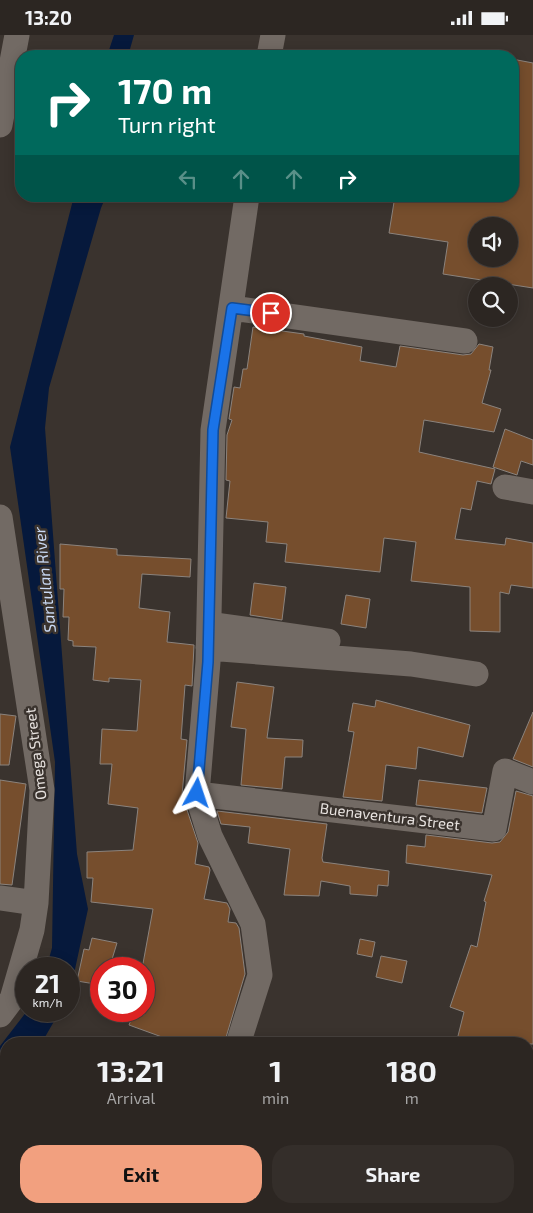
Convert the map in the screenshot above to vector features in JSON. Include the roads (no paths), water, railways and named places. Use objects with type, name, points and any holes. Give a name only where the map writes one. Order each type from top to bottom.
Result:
[{"type":"street","points":[[0,125],[17,35]]},
{"type":"street","points":[[270,50],[273,35]]},
{"type":"street","points":[[240,1037],[260,975],[253,924],[210,836],[197,793],[209,636],[213,430],[246,202]]},
{"type":"street","points":[[232,308],[465,341]]},
{"type":"street","points":[[505,487],[533,492]]},
{"type":"street","name":"Omega Street","points":[[0,519],[42,790],[36,903],[32,930],[12,999],[0,1015]]},
{"type":"street","points":[[209,636],[328,641]]},
{"type":"street","points":[[209,636],[476,674]]},
{"type":"street","name":"Buenaventura Street","points":[[197,793],[494,829],[505,771],[533,782]]},
{"type":"street","points":[[0,898],[36,903]]},
{"type":"water","points":[[114,35],[134,35],[130,50],[109,50]]},
{"type":"water","name":"Santulan River","points":[[72,202],[104,202],[49,388],[45,428],[77,854],[88,909],[78,957],[49,957],[52,948],[55,762],[10,447]]},
{"type":"water","points":[[19,1022],[54,1022],[45,1037],[7,1037]]}]
